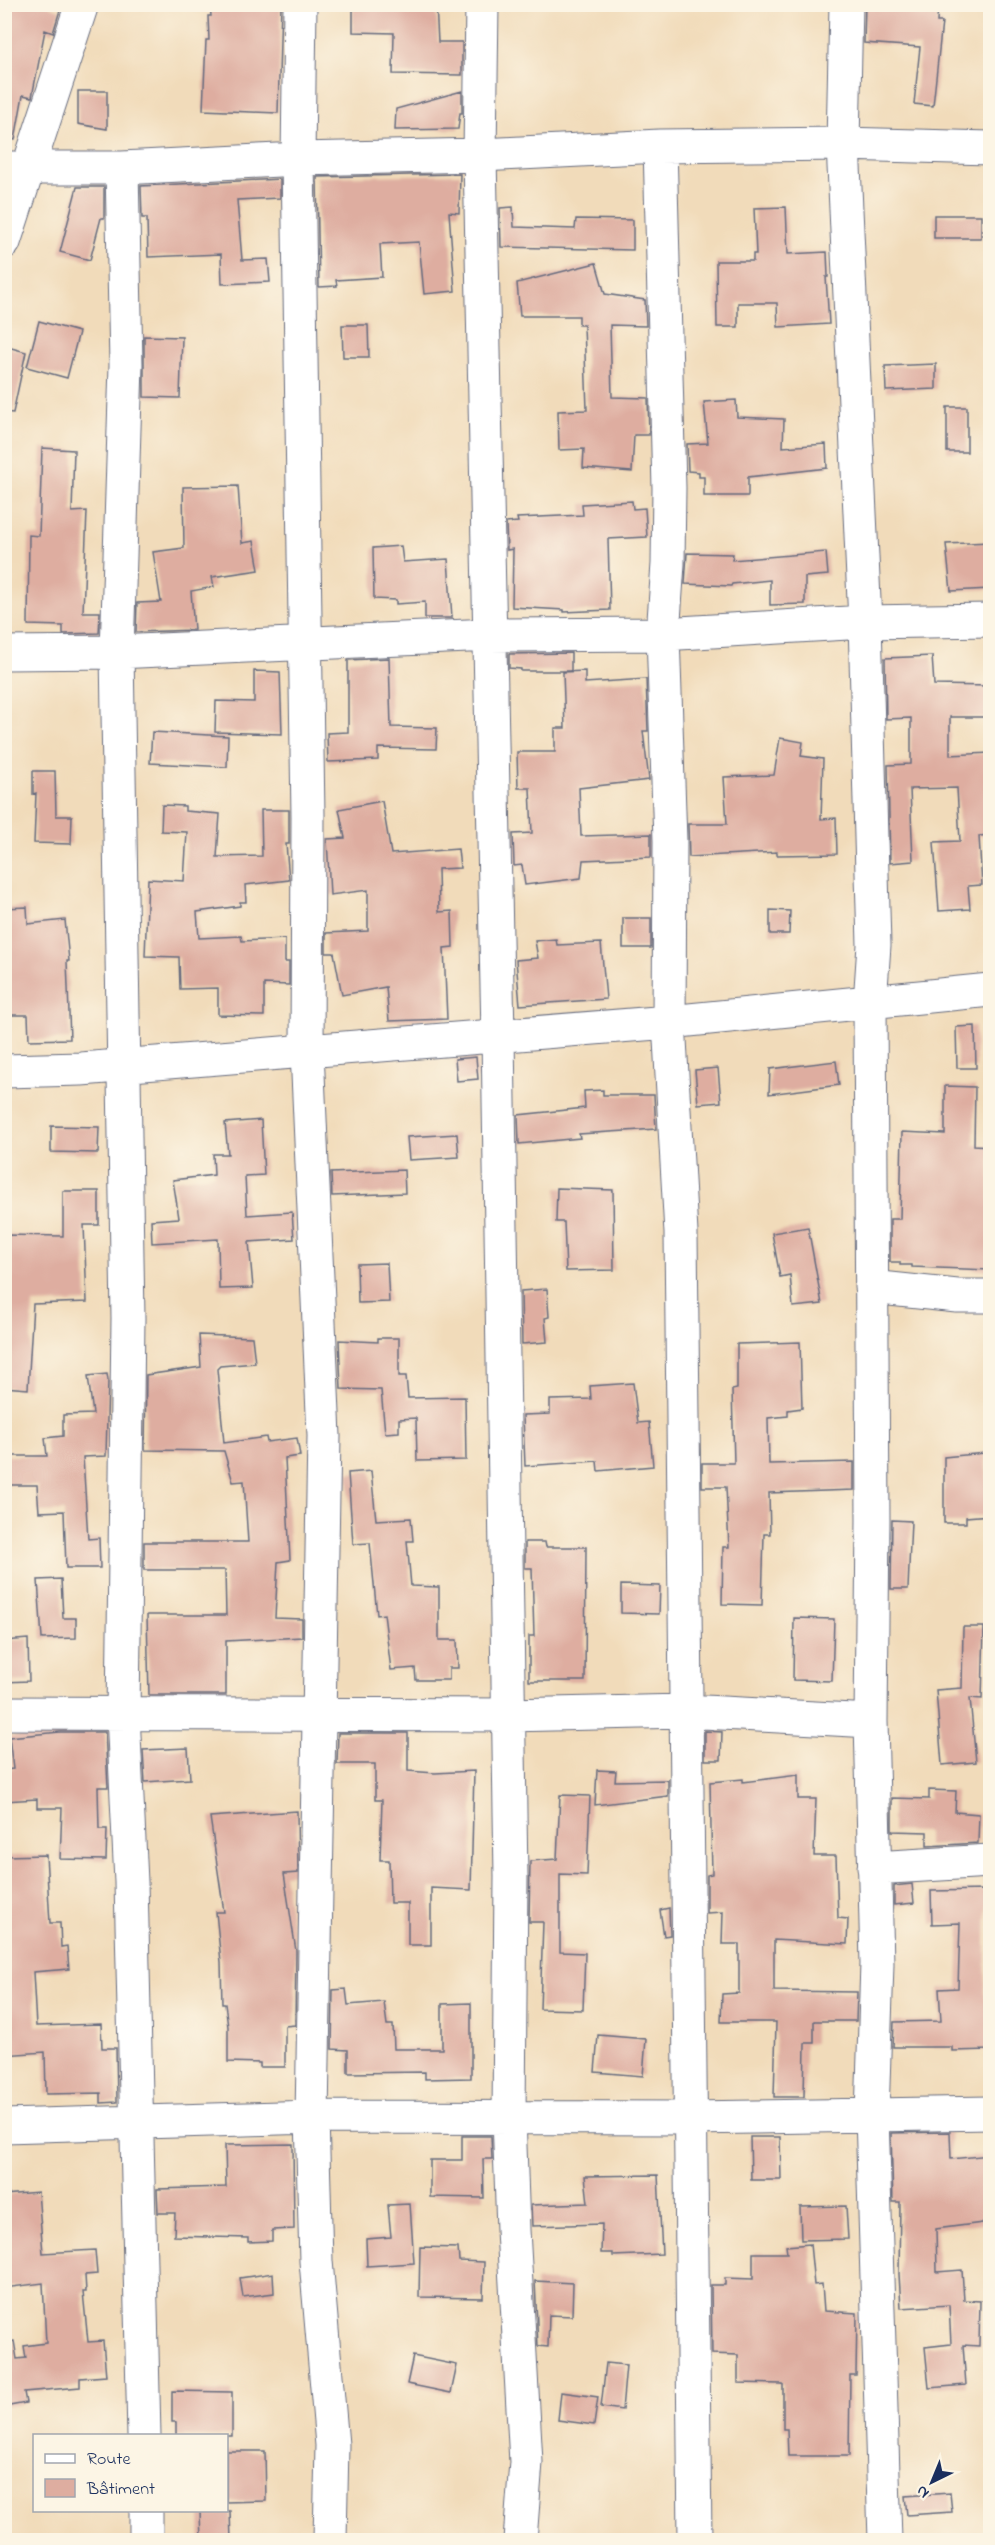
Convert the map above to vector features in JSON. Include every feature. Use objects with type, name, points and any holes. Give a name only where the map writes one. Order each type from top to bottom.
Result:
[{"type":"street","points":[[4,242],[17,168],[82,4]]},
{"type":"street","points":[[300,4],[298,159],[308,816],[307,1051],[324,1436],[312,2117],[316,2261],[332,2445],[330,2541]]},
{"type":"street","points":[[482,4],[480,155],[498,1036],[511,1877],[509,2117],[526,2462],[520,2541]]},
{"type":"street","points":[[846,4],[843,144],[865,622],[874,945],[870,1003],[873,1520],[871,1721],[877,1964],[872,2115],[885,2541]]},
{"type":"street","points":[[17,168],[122,168],[298,159],[480,155],[660,146],[843,144],[990,148]]},
{"type":"street","points":[[660,146],[669,488],[668,564],[663,634],[670,841],[669,1022],[681,1233],[695,2541]]},
{"type":"street","points":[[122,168],[126,364],[117,652],[128,1318],[123,1714],[131,1882],[144,2434]]},
{"type":"street","points":[[4,653],[117,652],[490,635],[663,634],[865,622],[990,620]]},
{"type":"street","points":[[4,1071],[124,1066],[669,1022],[990,990]]},
{"type":"street","points":[[871,1287],[957,1296],[990,1296]]},
{"type":"street","points":[[4,1713],[508,1714],[685,1711],[871,1721]]},
{"type":"street","points":[[874,1868],[990,1861]]},
{"type":"street","points":[[4,2126],[312,2117],[690,2118],[990,2113]]},
{"type":"street","points":[[146,2512],[146,2541]]},
{"type":"building","points":[[4,4],[44,4],[60,10],[53,33],[45,30],[32,97],[23,95],[15,140],[4,139]]},
{"type":"building","points":[[210,4],[281,4],[278,113],[203,110]]},
{"type":"building","points":[[353,4],[436,4],[438,42],[462,42],[462,75],[393,74],[394,33],[353,32]]},
{"type":"building","points":[[865,4],[938,4],[937,22],[942,22],[933,106],[914,104],[920,47],[864,43]]},
{"type":"building","points":[[78,91],[107,91],[107,129],[78,124]]},
{"type":"building","points":[[462,91],[462,113],[460,113],[458,129],[395,130],[396,109]]},
{"type":"building","points":[[460,174],[459,213],[449,212],[455,291],[424,294],[419,242],[380,244],[382,277],[336,280],[337,286],[319,287],[317,177]]},
{"type":"building","points":[[280,179],[280,198],[237,200],[242,260],[268,259],[270,282],[222,284],[221,254],[148,257],[147,218],[142,218],[141,186]]},
{"type":"building","points":[[77,187],[104,187],[104,218],[101,218],[90,260],[60,252]]},
{"type":"building","points":[[513,207],[514,227],[575,229],[576,219],[633,220],[633,250],[501,247],[500,208]]},
{"type":"building","points":[[786,207],[788,254],[827,252],[829,324],[778,327],[777,303],[738,303],[738,327],[717,327],[716,261],[753,261],[753,254],[756,254],[754,208]]},
{"type":"building","points":[[934,215],[981,215],[981,238],[934,238]]},
{"type":"building","points":[[596,263],[605,294],[645,300],[646,326],[610,325],[612,397],[648,398],[649,435],[634,435],[632,472],[583,468],[584,449],[559,450],[558,411],[587,410],[584,325],[579,325],[579,316],[520,316],[517,283]]},
{"type":"building","points":[[39,321],[79,332],[67,378],[27,367]]},
{"type":"building","points":[[342,325],[368,325],[369,357],[343,357]]},
{"type":"building","points":[[144,336],[182,337],[180,398],[144,397]]},
{"type":"building","points":[[4,346],[26,352],[13,413],[4,412]]},
{"type":"building","points":[[936,364],[936,389],[886,391],[885,366]]},
{"type":"building","points":[[736,400],[737,417],[784,419],[783,447],[826,444],[827,468],[748,477],[748,496],[704,496],[704,477],[699,477],[699,472],[688,471],[687,444],[708,443],[704,402]]},
{"type":"building","points":[[947,407],[967,407],[967,452],[947,452]]},
{"type":"building","points":[[42,448],[74,450],[72,512],[87,511],[83,612],[100,612],[99,633],[63,634],[63,626],[28,625],[29,535],[39,536]]},
{"type":"building","points":[[238,486],[242,543],[254,541],[259,570],[212,577],[214,587],[191,591],[194,630],[136,632],[137,603],[161,602],[153,552],[184,548],[183,487]]},
{"type":"building","points":[[632,501],[633,509],[645,508],[647,537],[608,539],[610,610],[564,612],[564,610],[512,607],[513,549],[507,550],[506,523],[518,522],[517,518],[583,515],[582,504]]},
{"type":"building","points":[[990,542],[990,589],[951,591],[946,544]]},
{"type":"building","points":[[401,546],[403,562],[448,559],[452,618],[425,618],[425,602],[396,604],[396,600],[374,599],[373,548]]},
{"type":"building","points":[[826,552],[828,575],[805,577],[805,604],[770,605],[770,580],[732,584],[731,586],[685,584],[687,553],[733,554],[732,560]]},
{"type":"building","points":[[571,653],[571,671],[521,671],[521,669],[509,668],[509,654]]},
{"type":"building","points":[[932,656],[934,685],[990,686],[990,717],[950,717],[950,755],[990,753],[990,835],[979,836],[982,885],[968,886],[970,909],[939,911],[934,842],[960,841],[957,788],[910,789],[913,861],[890,863],[888,765],[911,764],[911,718],[886,719],[885,658]]},
{"type":"building","points":[[389,658],[391,727],[437,728],[436,749],[378,748],[378,760],[328,762],[327,733],[348,732],[348,660]]},
{"type":"building","points":[[254,671],[280,672],[282,734],[215,732],[216,701],[254,702]]},
{"type":"building","points":[[585,671],[585,683],[646,679],[648,731],[643,731],[649,780],[579,788],[581,836],[651,834],[651,857],[583,860],[581,878],[525,885],[522,865],[514,866],[513,834],[532,833],[530,788],[518,788],[517,752],[555,752],[555,728],[565,728],[563,672]]},
{"type":"building","points":[[152,732],[228,736],[227,767],[150,763]]},
{"type":"building","points":[[780,738],[803,742],[801,756],[823,759],[821,819],[836,818],[837,854],[777,855],[777,852],[689,857],[688,824],[727,824],[724,777],[774,775]]},
{"type":"building","points":[[33,771],[55,771],[56,816],[72,816],[71,844],[34,843],[36,793],[33,794]]},
{"type":"building","points":[[382,801],[391,854],[458,849],[460,868],[438,869],[439,912],[452,911],[453,947],[444,948],[447,1019],[389,1021],[386,987],[342,995],[334,953],[326,953],[326,933],[368,931],[368,890],[330,895],[327,839],[345,838],[339,809]]},
{"type":"building","points":[[162,805],[185,806],[185,811],[220,814],[217,857],[262,856],[261,810],[289,810],[289,844],[286,844],[289,880],[245,885],[246,902],[240,902],[240,906],[197,912],[199,938],[241,936],[242,941],[285,939],[285,962],[289,962],[289,985],[264,984],[264,1016],[218,1015],[218,988],[180,989],[179,957],[145,956],[148,879],[184,881],[187,832],[161,831]]},
{"type":"building","points":[[27,907],[28,924],[65,920],[69,961],[67,961],[70,1039],[29,1040],[28,1015],[4,1015],[4,908]]},
{"type":"building","points":[[770,910],[790,911],[789,934],[770,934]]},
{"type":"building","points":[[623,918],[651,918],[651,948],[623,948]]},
{"type":"building","points":[[556,939],[557,945],[601,943],[606,999],[520,1005],[516,960],[538,958],[535,941]]},
{"type":"building","points":[[975,1026],[976,1068],[957,1068],[956,1027]]},
{"type":"building","points":[[476,1057],[478,1079],[457,1081],[455,1059]]},
{"type":"building","points":[[836,1061],[839,1085],[769,1094],[770,1069]]},
{"type":"building","points":[[718,1068],[721,1102],[698,1104],[695,1070]]},
{"type":"building","points":[[945,1086],[975,1087],[974,1145],[990,1146],[990,1270],[912,1267],[912,1265],[900,1265],[900,1262],[890,1262],[890,1219],[900,1219],[902,1132],[945,1134]]},
{"type":"building","points":[[603,1090],[603,1095],[654,1095],[656,1129],[579,1134],[580,1138],[519,1144],[518,1115],[585,1108],[584,1091]]},
{"type":"building","points":[[261,1120],[264,1175],[245,1176],[247,1215],[292,1212],[294,1239],[249,1242],[253,1288],[219,1289],[218,1239],[152,1243],[151,1220],[179,1218],[173,1180],[214,1175],[213,1154],[228,1154],[225,1123]]},
{"type":"building","points":[[51,1126],[99,1127],[98,1153],[51,1152]]},
{"type":"building","points":[[457,1134],[459,1157],[409,1160],[407,1137]]},
{"type":"building","points":[[404,1170],[405,1193],[332,1196],[331,1173]]},
{"type":"building","points":[[557,1188],[613,1190],[614,1270],[566,1271],[564,1222],[556,1222]]},
{"type":"building","points":[[63,1191],[99,1191],[99,1225],[84,1225],[87,1302],[33,1304],[28,1389],[4,1387],[7,1260],[4,1260],[4,1235],[63,1236]]},
{"type":"building","points":[[808,1227],[822,1304],[793,1307],[790,1275],[780,1277],[772,1233]]},
{"type":"building","points":[[387,1263],[389,1302],[358,1303],[357,1264]]},
{"type":"building","points":[[547,1289],[549,1317],[545,1318],[547,1342],[522,1344],[521,1291]]},
{"type":"building","points":[[199,1335],[252,1337],[255,1363],[220,1366],[217,1369],[224,1443],[266,1437],[267,1442],[297,1438],[300,1456],[285,1458],[290,1560],[278,1562],[275,1618],[302,1619],[302,1637],[226,1641],[226,1695],[149,1695],[147,1615],[226,1615],[225,1570],[144,1570],[144,1542],[248,1542],[244,1481],[233,1482],[224,1451],[145,1450],[146,1375],[201,1367]]},
{"type":"building","points":[[378,1338],[399,1338],[399,1376],[406,1376],[408,1398],[465,1397],[466,1460],[417,1461],[416,1418],[399,1419],[399,1432],[385,1433],[381,1390],[341,1389],[339,1340],[378,1342]]},
{"type":"building","points":[[800,1342],[802,1408],[788,1410],[788,1416],[768,1418],[769,1464],[854,1462],[854,1490],[769,1493],[770,1534],[764,1534],[762,1605],[722,1604],[723,1547],[729,1547],[726,1487],[702,1487],[702,1463],[734,1463],[732,1390],[737,1389],[737,1344]]},
{"type":"building","points":[[107,1374],[106,1456],[83,1457],[88,1539],[99,1538],[100,1568],[66,1568],[64,1511],[39,1512],[37,1485],[4,1485],[4,1456],[47,1456],[45,1438],[63,1436],[63,1415],[93,1414],[88,1376]]},
{"type":"building","points":[[633,1383],[638,1423],[649,1422],[653,1466],[598,1471],[597,1461],[525,1466],[523,1415],[550,1414],[550,1400],[591,1399],[590,1386]]},
{"type":"building","points":[[985,1453],[990,1515],[966,1517],[966,1523],[944,1523],[944,1457]]},
{"type":"building","points":[[371,1471],[376,1520],[411,1518],[413,1541],[407,1541],[411,1586],[439,1587],[439,1640],[457,1640],[458,1668],[449,1668],[449,1680],[416,1680],[415,1668],[391,1670],[384,1614],[377,1615],[370,1543],[353,1544],[348,1473]]},
{"type":"building","points":[[892,1520],[911,1521],[908,1589],[891,1589]]},
{"type":"building","points":[[525,1542],[545,1542],[546,1547],[586,1547],[585,1681],[529,1681],[529,1636],[534,1636],[532,1568],[525,1568]]},
{"type":"building","points":[[61,1579],[63,1618],[76,1618],[76,1638],[42,1639],[38,1580]]},
{"type":"building","points":[[621,1585],[660,1586],[659,1614],[621,1613]]},
{"type":"building","points":[[794,1618],[834,1619],[832,1681],[793,1680]]},
{"type":"building","points":[[963,1627],[984,1627],[982,1699],[970,1698],[976,1762],[942,1765],[936,1690],[962,1688]]},
{"type":"building","points":[[28,1639],[29,1681],[4,1682],[4,1641]]},
{"type":"building","points":[[705,1731],[722,1732],[721,1760],[705,1760]]},
{"type":"building","points":[[60,1732],[105,1732],[108,1787],[98,1787],[99,1829],[107,1829],[106,1860],[60,1859],[62,1808],[37,1808],[37,1799],[4,1801],[4,1770],[13,1769],[9,1737]]},
{"type":"building","points":[[338,1733],[408,1733],[408,1771],[435,1773],[474,1771],[471,1890],[431,1888],[431,1945],[408,1945],[408,1903],[390,1903],[389,1860],[380,1860],[382,1800],[375,1800],[375,1764],[337,1764]]},
{"type":"building","points":[[188,1748],[190,1779],[145,1782],[143,1750]]},
{"type":"building","points":[[597,1770],[616,1771],[615,1781],[668,1780],[668,1796],[595,1805]]},
{"type":"building","points":[[798,1775],[798,1799],[816,1799],[814,1856],[836,1856],[838,1918],[848,1919],[847,1944],[774,1940],[774,1991],[857,1992],[856,2021],[814,2021],[814,2043],[805,2043],[804,2097],[774,2097],[776,2022],[721,2022],[722,1994],[739,1993],[739,1944],[722,1944],[723,1912],[707,1913],[707,1875],[712,1874],[710,1782],[743,1779],[743,1782]]},
{"type":"building","points":[[929,1790],[956,1791],[955,1812],[979,1814],[978,1843],[927,1846],[927,1832],[892,1831],[892,1798],[929,1799]]},
{"type":"building","points":[[560,1795],[590,1796],[587,1875],[560,1874],[560,1952],[585,1953],[583,2010],[540,2009],[543,1922],[529,1922],[530,1861],[557,1859]]},
{"type":"building","points":[[297,1811],[298,1873],[284,1874],[296,1951],[295,2025],[285,2026],[285,2067],[260,2067],[260,2063],[228,2062],[228,2027],[225,2004],[222,2004],[216,1912],[224,1912],[210,1817]]},
{"type":"building","points":[[46,1855],[50,1923],[60,1923],[61,1947],[67,1946],[69,1969],[33,1972],[36,2026],[101,2024],[102,2048],[116,2048],[117,2102],[101,2103],[101,2093],[46,2094],[45,2052],[4,2055],[4,2024],[8,2024],[4,1954],[8,1876],[4,1876],[4,1856]]},
{"type":"building","points":[[912,1884],[914,1903],[894,1905],[894,1886]]},
{"type":"building","points":[[987,1890],[985,1999],[990,1999],[990,2050],[952,2051],[952,2047],[893,2047],[894,2022],[941,2021],[939,1989],[958,1988],[960,1923],[932,1924],[931,1891]]},
{"type":"building","points":[[669,1908],[670,1935],[664,1936],[660,1910]]},
{"type":"building","points":[[346,1989],[348,2005],[384,2002],[387,2025],[393,2025],[394,2049],[442,2049],[442,2004],[471,2003],[471,2078],[425,2079],[425,2072],[348,2073],[348,2050],[332,2049],[333,1990]]},
{"type":"building","points":[[598,2035],[646,2039],[643,2076],[595,2072]]},
{"type":"building","points":[[950,2132],[951,2159],[990,2155],[990,2222],[936,2229],[937,2272],[962,2270],[964,2300],[980,2301],[979,2346],[963,2345],[966,2385],[929,2388],[925,2347],[951,2344],[949,2305],[901,2308],[900,2202],[893,2202],[891,2133]]},
{"type":"building","points":[[462,2136],[491,2136],[492,2159],[483,2159],[484,2198],[430,2197],[430,2160],[462,2160]]},
{"type":"building","points":[[750,2137],[780,2137],[781,2180],[751,2180]]},
{"type":"building","points":[[293,2144],[294,2229],[272,2230],[272,2241],[248,2242],[248,2238],[174,2236],[175,2213],[158,2213],[157,2189],[226,2187],[225,2145]]},
{"type":"building","points":[[658,2175],[662,2254],[613,2256],[613,2253],[601,2253],[602,2224],[532,2226],[531,2205],[588,2203],[585,2176]]},
{"type":"building","points":[[38,2192],[43,2253],[95,2250],[97,2274],[85,2275],[86,2292],[83,2292],[88,2342],[103,2341],[106,2376],[80,2378],[80,2387],[24,2392],[26,2403],[4,2407],[4,2342],[14,2341],[17,2359],[26,2358],[24,2346],[46,2343],[43,2283],[4,2288],[4,2195]]},
{"type":"building","points":[[410,2204],[414,2263],[367,2266],[366,2239],[391,2237],[388,2205]]},
{"type":"building","points":[[846,2206],[848,2239],[801,2240],[800,2207]]},
{"type":"building","points":[[810,2244],[814,2285],[822,2284],[824,2311],[857,2313],[856,2375],[850,2375],[849,2456],[788,2456],[787,2429],[783,2429],[783,2384],[738,2383],[738,2355],[712,2354],[711,2285],[725,2285],[725,2278],[753,2279],[753,2253],[787,2253],[786,2246]]},
{"type":"building","points":[[420,2247],[458,2248],[459,2261],[484,2262],[483,2298],[419,2297]]},
{"type":"building","points":[[273,2273],[274,2293],[243,2297],[240,2278]]},
{"type":"building","points":[[535,2281],[573,2283],[572,2316],[549,2315],[548,2347],[538,2346]]},
{"type":"building","points":[[413,2356],[457,2365],[451,2393],[407,2384]]},
{"type":"building","points":[[606,2363],[626,2365],[622,2410],[601,2407]]},
{"type":"building","points":[[172,2391],[232,2392],[232,2436],[228,2434],[176,2434],[176,2422],[172,2422]]},
{"type":"building","points":[[561,2392],[598,2397],[594,2425],[558,2420]]},
{"type":"building","points":[[228,2451],[265,2451],[266,2501],[228,2502]]},
{"type":"building","points":[[950,2493],[952,2512],[907,2515],[905,2496]]},
{"type":"building","points":[[230,2511],[231,2541],[201,2541],[200,2512]]}]
